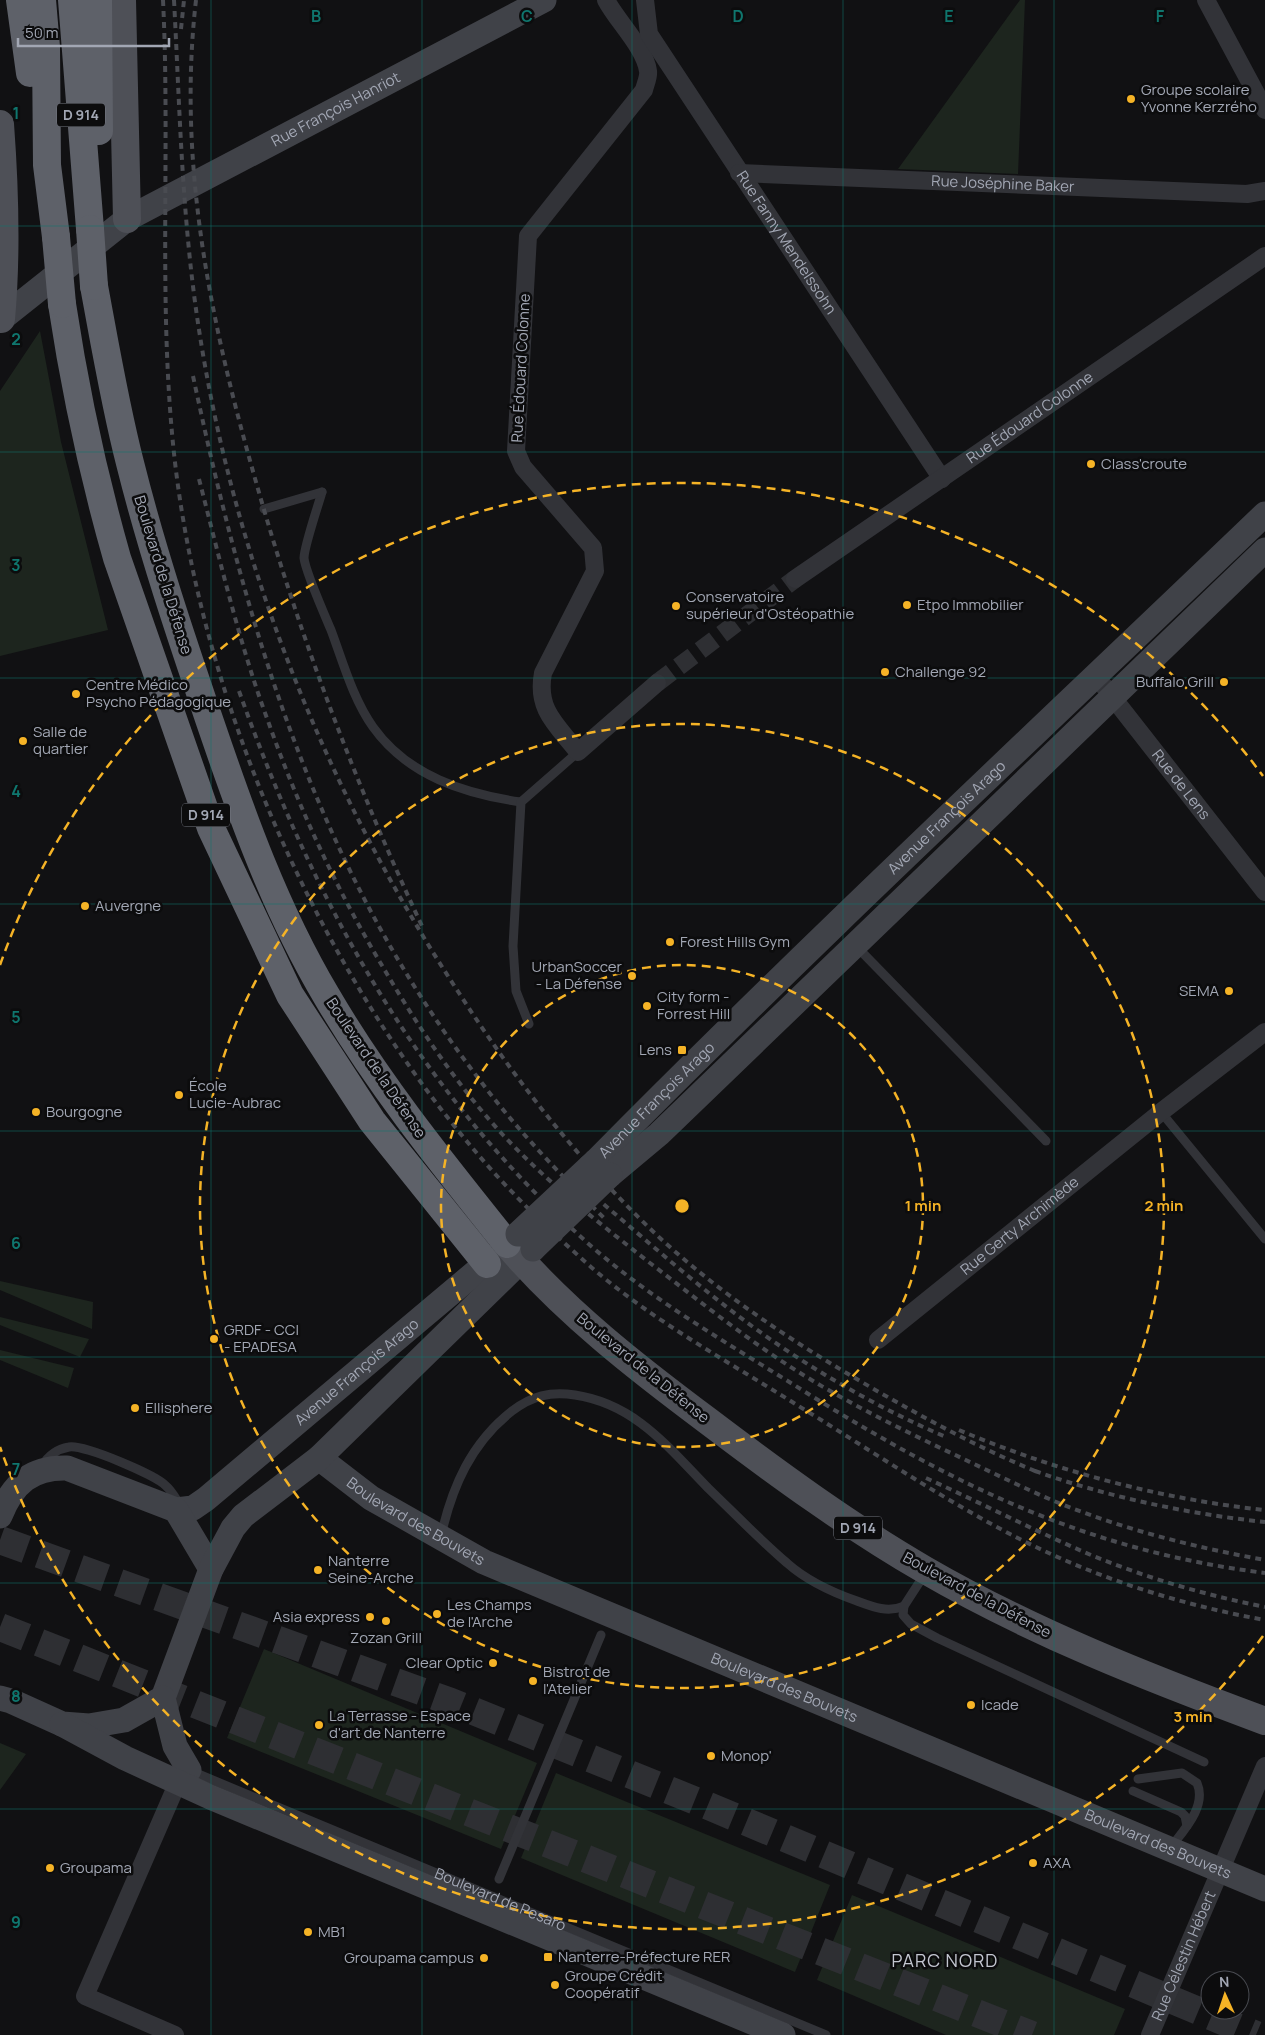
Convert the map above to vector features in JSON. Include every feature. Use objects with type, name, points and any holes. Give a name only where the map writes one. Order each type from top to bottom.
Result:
[{"type":"highway","points":[[20,0],[36,132],[46,165]]},
{"type":"highway","name":"Boulevard de la Défense","points":[[42,0],[46,57],[46,165],[56,237],[62,304],[77,396],[91,464],[107,524],[211,828],[256,928],[304,1020],[397,1155],[446,1211],[487,1264]]},
{"type":"highway","name":"Boulevard de la Défense","points":[[72,0],[94,286],[113,391],[147,527],[211,724],[268,881],[284,916],[327,996],[372,1067],[417,1130],[520,1247]]},
{"type":"highway","points":[[90,230],[97,186],[98,0]]},
{"type":"main road","points":[[122,0],[127,219]]},
{"type":"main road","name":"Rue François Hanriot","points":[[0,320],[127,219],[544,0]]},
{"type":"main road","points":[[0,124],[5,190],[6,254],[0,320]]},
{"type":"main road","name":"Avenue François Arago","points":[[163,1698],[212,1569],[234,1528],[243,1516],[319,1458],[520,1247],[603,1168],[858,904],[1265,514]]},
{"type":"main road","name":"Avenue François Arago","points":[[603,1168],[659,1134],[1265,550]]},
{"type":"main road","name":"Avenue François Arago","points":[[180,1510],[193,1508],[206,1499],[487,1264],[520,1247]]},
{"type":"main road","name":"Boulevard de la Défense","points":[[520,1247],[622,1355],[686,1405],[822,1504],[927,1571],[1078,1647],[1265,1721]]},
{"type":"main road","name":"Boulevard des Bouvets","points":[[319,1458],[371,1498],[440,1539],[484,1562],[1265,1889]]},
{"type":"main road","points":[[0,1516],[9,1496],[21,1481],[38,1471],[52,1468],[67,1468],[180,1510],[212,1569]]},
{"type":"main road","name":"Boulevard de Pesaro","points":[[0,1698],[62,1724],[125,1758],[183,1776],[783,2035]]},
{"type":"main road","points":[[62,1724],[88,1726],[124,1720],[163,1698],[183,1776]]},
{"type":"street","name":"Rue Édouard Colonne","points":[[578,752],[546,711],[540,691],[543,673],[595,572],[593,548],[523,467],[516,451],[516,440],[528,236],[644,90],[648,73],[643,56],[614,15],[606,0]]},
{"type":"street","name":"Rue Fanny Mendelssohn","points":[[645,0],[649,34],[942,479]]},
{"type":"street","points":[[1206,0],[1265,110]]},
{"type":"street","name":"Rue Joséphine Baker","points":[[739,173],[1247,194],[1265,191]]},
{"type":"street","name":"Rue Édouard Colonne","points":[[795,579],[1265,256]]},
{"type":"street","name":"Rue de Lens","points":[[1096,676],[1265,892]]},
{"type":"street","points":[[578,752],[658,683]]},
{"type":"street","name":"Rue Gerty Archimède","points":[[878,1340],[1161,1112],[1265,1032]]},
{"type":"street","name":"Rue Célestin Hébert","points":[[1150,2035],[1265,1766]]},
{"type":"street","points":[[175,2035],[84,1996],[183,1776]]},
{"type":"lane","points":[[264,509],[322,492],[304,558],[352,686],[372,726],[390,748],[410,765],[454,787],[480,796],[521,802]]},
{"type":"lane","points":[[529,1024],[516,991],[513,946],[521,802],[578,752]]},
{"type":"lane","points":[[856,946],[1046,1141]]},
{"type":"lane","points":[[1161,1112],[1265,1239]]},
{"type":"lane","points":[[440,1539],[456,1484],[475,1450],[504,1417],[518,1406],[536,1396],[565,1393],[589,1397],[614,1405],[633,1416],[661,1439],[720,1500],[802,1574],[847,1598],[864,1604],[894,1610],[904,1606]]},
{"type":"lane","points":[[927,1571],[904,1606],[903,1615],[910,1624],[1204,1762]]},
{"type":"lane","points":[[499,1879],[600,1636]]},
{"type":"lane","points":[[1138,1779],[1182,1773],[1197,1783],[1200,1790],[1200,1800],[1187,1826],[1169,1850]]},
{"type":"lane","name":"Boulevard de Pesaro","points":[[183,1776],[826,2035]]},
{"type":"lane","points":[[1133,1791],[1181,1812],[1185,1816],[1187,1826]]},
{"type":"shaded area","points":[[1020,0],[1025,0],[1018,174],[898,169]]},
{"type":"shaded area","points":[[40,331],[61,442],[108,630],[0,656],[0,391]]},
{"type":"shaded area","points":[[0,1281],[93,1302],[92,1329],[0,1290]]},
{"type":"shaded area","points":[[0,1317],[89,1339],[80,1357],[0,1325]]},
{"type":"shaded area","points":[[0,1350],[74,1368],[68,1388],[0,1360]]},
{"type":"shaded area","points":[[264,1649],[537,1763],[501,1849],[227,1738]]},
{"type":"shaded area","points":[[0,1743],[26,1754],[0,1790]]},
{"type":"shaded area","points":[[556,1773],[830,1885],[795,1972],[521,1858]]},
{"type":"shaded area","points":[[852,1895],[1125,2009],[1114,2035],[946,2035],[817,1980]]},
{"type":"tunnel","points":[[657,683],[795,579]]},
{"type":"tunnel","points":[[0,1540],[451,1702],[706,1805],[1256,2035]]},
{"type":"tunnel","points":[[0,1627],[1032,2035]]},
{"type":"railway","points":[[163,0],[166,108],[165,271],[168,379],[172,433],[185,528],[206,624],[235,720],[271,814],[313,906],[362,994],[416,1076],[500,1180],[582,1259],[632,1300],[659,1319],[982,1519],[1040,1549],[1134,1587],[1199,1606],[1265,1620]]},
{"type":"railway","points":[[174,0],[182,168],[194,294],[216,423],[238,510],[264,595],[295,678],[330,760],[369,840],[412,918],[481,1026],[552,1122],[632,1211],[661,1239],[743,1306],[832,1364],[947,1429],[1002,1457],[1040,1473]]},
{"type":"railway","points":[[181,29],[184,0]]},
{"type":"railway","points":[[196,0],[191,61],[191,122],[195,183],[202,243],[225,363],[256,482],[310,652],[351,763],[422,926]]},
{"type":"railway","points":[[193,376],[214,472],[238,566],[265,657],[297,747],[333,835],[375,920],[425,1003],[482,1083],[511,1119],[604,1218]]},
{"type":"railway","points":[[199,479],[230,601],[248,662],[279,752],[317,842],[361,929],[420,1027],[468,1094],[520,1153],[593,1218],[714,1313],[780,1360],[842,1398],[907,1432],[989,1471],[1080,1511],[1158,1536],[1265,1560]]},
{"type":"railway","points":[[239,691],[269,771],[302,847],[339,921],[379,992],[424,1060],[474,1125],[529,1187],[591,1246],[616,1267],[670,1306],[810,1395],[919,1459],[973,1486],[1027,1510],[1083,1531],[1141,1549],[1201,1563],[1265,1573]]},
{"type":"railway","points":[[570,1176],[694,1281],[761,1333],[812,1367],[864,1397],[891,1412],[946,1437]]},
{"type":"railway","points":[[959,1430],[1033,1458],[1109,1481],[1187,1499],[1265,1510]]},
{"type":"railway","points":[[1035,1471],[1091,1489],[1148,1503],[1236,1519],[1265,1522]]},
{"type":"railway","points":[[926,1478],[1091,1555],[1133,1571],[1176,1585],[1265,1607]]},
{"type":"place","name":"Groupe scolaire Yvonne Kerzrého","points":[[1131,99]]},
{"type":"place","name":"Class'croute","points":[[1091,464]]},
{"type":"place","name":"Etpo Immobilier","points":[[907,605]]},
{"type":"place","name":"Conservatoire supérieur d'Ostéopathie","points":[[676,606]]},
{"type":"place","name":"Challenge 92","points":[[885,672]]},
{"type":"place","name":"Buffalo Grill","points":[[1224,682]]},
{"type":"place","name":"Centre Médico Psycho Pédagogique","points":[[76,694]]},
{"type":"place","name":"Salle de quartier","points":[[23,741]]},
{"type":"place","name":"Auvergne","points":[[85,906]]},
{"type":"place","name":"Forest Hills Gym","points":[[670,942]]},
{"type":"place","name":"UrbanSoccer - La Défense","points":[[632,976]]},
{"type":"place","name":"SEMA","points":[[1229,991]]},
{"type":"place","name":"City form - Forrest Hill","points":[[647,1006]]},
{"type":"place","name":"Lens","points":[[682,1050]]},
{"type":"place","name":"École Lucie-Aubrac","points":[[179,1095]]},
{"type":"place","name":"Bourgogne","points":[[36,1112]]},
{"type":"place","name":"GRDF - CCI - EPADESA","points":[[214,1339]]},
{"type":"place","name":"Ellisphere","points":[[135,1408]]},
{"type":"place","name":"Nanterre Seine-Arche","points":[[318,1570]]},
{"type":"place","name":"Les Champs de l'Arche","points":[[437,1614]]},
{"type":"place","name":"Asia express","points":[[370,1617]]},
{"type":"place","name":"Zozan Grill","points":[[386,1621]]},
{"type":"place","name":"Clear Optic","points":[[493,1663]]},
{"type":"place","name":"Bistrot de l'Atelier","points":[[533,1681]]},
{"type":"place","name":"Icade","points":[[971,1705]]},
{"type":"place","name":"La Terrasse - Espace d'art de Nanterre","points":[[319,1725]]},
{"type":"place","name":"Monop'","points":[[711,1756]]},
{"type":"place","name":"AXA","points":[[1033,1863]]},
{"type":"place","name":"Groupama","points":[[50,1868]]},
{"type":"place","name":"MB1","points":[[308,1932]]},
{"type":"place","name":"Nanterre-Préfecture RER","points":[[548,1957]]},
{"type":"place","name":"Groupama campus","points":[[484,1958]]},
{"type":"place","name":"Groupe Crédit Coopératif","points":[[555,1985]]},
{"type":"district","name":"PARC NORD","points":[[945,1961]]}]
